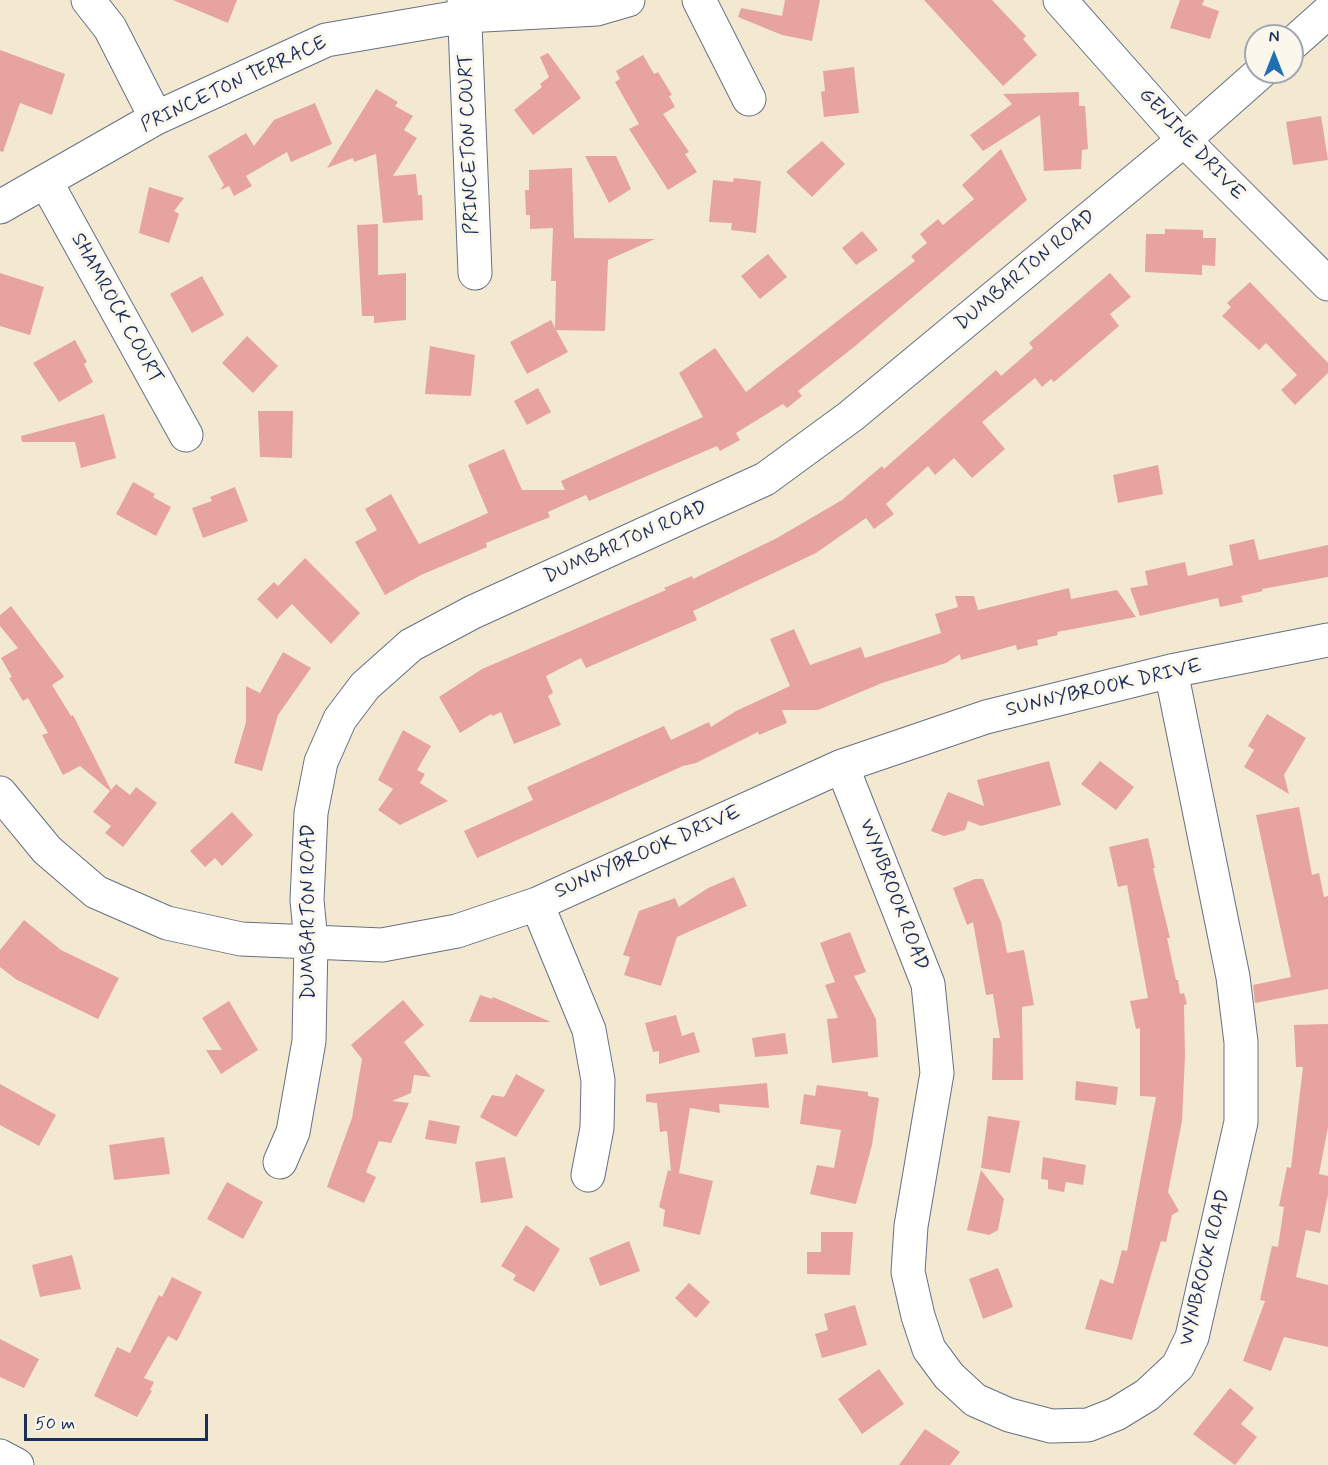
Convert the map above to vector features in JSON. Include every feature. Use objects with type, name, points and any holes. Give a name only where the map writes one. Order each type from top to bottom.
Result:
[{"type":"street","points":[[88,0],[110,28],[156,118]]},
{"type":"street","name":"PRINCETON TERRACE","points":[[0,207],[156,118],[326,40],[465,8],[597,9],[628,0]]},
{"type":"street","points":[[699,0],[748,99]]},
{"type":"street","name":"GENINE DRIVE","points":[[1060,0],[1184,140],[1328,284]]},
{"type":"street","name":"PRINCETON COURT","points":[[465,8],[475,273]]},
{"type":"street","points":[[1304,33],[1328,12]]},
{"type":"street","name":"DUMBARTON ROAD","points":[[280,1162],[293,1132],[309,1041],[311,942],[307,900],[311,813],[321,762],[340,718],[365,686],[411,645],[473,612],[765,479],[851,416],[1184,140],[1247,84]]},
{"type":"street","name":"SHAMROCK COURT","points":[[46,182],[186,435]]},
{"type":"street","name":"SUNNYBROOK DRIVE","points":[[0,793],[48,850],[96,892],[167,923],[241,939],[382,945],[457,932],[537,904],[842,766],[986,717],[1171,671],[1328,640]]},
{"type":"street","name":"WYNBROOK ROAD","points":[[842,766],[928,984],[937,1073],[911,1227],[908,1272],[918,1316],[929,1349],[949,1376],[975,1400],[1009,1415],[1051,1426],[1088,1425],[1116,1414],[1148,1395],[1178,1366],[1192,1337],[1241,1122],[1241,1042],[1233,977],[1171,671]]},
{"type":"street","points":[[537,904],[589,1030],[598,1080],[597,1128],[588,1175]]},
{"type":"street","points":[[0,1456],[17,1465]]},
{"type":"building","points":[[173,0],[237,0],[228,23]]},
{"type":"building","points":[[785,0],[820,0],[812,41],[782,35],[738,17],[741,8],[782,16]]},
{"type":"building","points":[[924,0],[992,0],[1026,36],[1023,39],[1037,55],[1003,86]]},
{"type":"building","points":[[1180,0],[1204,0],[1202,5],[1219,11],[1210,39],[1170,28]]},
{"type":"building","points":[[0,50],[65,74],[52,115],[20,103],[3,152],[0,151]]},
{"type":"building","points":[[548,53],[581,98],[533,135],[514,110],[542,87],[540,84],[549,77],[540,57]]},
{"type":"building","points":[[643,55],[654,74],[658,72],[672,95],[669,96],[675,107],[663,114],[689,152],[685,154],[697,172],[668,190],[629,129],[639,124],[615,82],[620,79],[616,71]]},
{"type":"building","points":[[854,67],[859,113],[824,117],[821,92],[825,91],[823,71]]},
{"type":"building","points":[[376,89],[398,102],[395,106],[413,116],[404,130],[417,138],[393,176],[416,174],[418,195],[422,195],[423,220],[383,223],[376,154],[354,162],[353,158],[327,168]]},
{"type":"building","points":[[1079,92],[1079,106],[1085,106],[1088,149],[1082,150],[1081,169],[1044,171],[1040,115],[983,151],[970,135],[1012,104],[1003,94]]},
{"type":"building","points":[[315,103],[332,144],[291,162],[287,152],[246,176],[252,186],[234,196],[229,186],[220,190],[224,185],[208,156],[246,133],[254,146],[274,120]]},
{"type":"building","points":[[1321,116],[1328,160],[1293,165],[1286,122]]},
{"type":"building","points":[[822,141],[845,164],[812,197],[786,172]]},
{"type":"building","points":[[1001,149],[1027,200],[854,347],[798,391],[802,396],[787,408],[783,404],[736,433],[740,440],[720,451],[717,446],[589,501],[586,495],[548,512],[550,517],[486,543],[487,547],[421,575],[385,595],[355,542],[377,530],[365,509],[391,494],[419,544],[488,513],[468,465],[504,449],[522,490],[565,490],[561,481],[703,417],[679,373],[715,348],[746,392],[915,261],[911,256],[927,243],[920,234],[938,219],[943,225],[974,199],[962,185]]},
{"type":"building","points":[[585,156],[616,156],[631,189],[609,203]]},
{"type":"building","points":[[572,168],[574,238],[655,239],[608,260],[605,331],[556,330],[568,352],[527,374],[510,342],[551,320],[555,328],[556,281],[551,281],[553,228],[530,229],[530,215],[526,215],[525,190],[529,190],[529,170]]},
{"type":"building","points":[[734,178],[761,181],[756,233],[731,230],[732,223],[709,222],[713,180],[733,182]]},
{"type":"building","points":[[149,187],[184,198],[174,211],[179,214],[169,243],[139,233]]},
{"type":"building","points":[[378,224],[378,275],[406,273],[406,320],[374,323],[374,316],[362,316],[357,225]]},
{"type":"building","points":[[1165,229],[1203,230],[1203,238],[1216,238],[1215,266],[1202,265],[1202,275],[1145,272],[1146,234],[1165,234]]},
{"type":"building","points":[[862,231],[878,250],[856,265],[842,248]]},
{"type":"building","points":[[768,254],[787,277],[760,299],[741,276]]},
{"type":"building","points":[[0,273],[44,287],[30,335],[0,326]]},
{"type":"building","points":[[1110,273],[1131,297],[1110,314],[1119,326],[1054,382],[1051,379],[1042,387],[1035,378],[982,422],[1005,449],[972,478],[954,458],[935,475],[928,466],[886,504],[894,514],[874,529],[866,518],[816,553],[693,611],[697,620],[586,668],[581,658],[546,676],[553,693],[548,696],[561,725],[514,744],[501,712],[493,716],[491,714],[460,733],[439,697],[482,669],[666,590],[664,588],[692,576],[693,579],[777,538],[842,500],[882,466],[884,469],[996,370],[1001,376],[1033,348],[1029,343]]},
{"type":"building","points":[[202,276],[224,315],[192,333],[170,294]]},
{"type":"building","points":[[1250,282],[1328,363],[1328,373],[1295,405],[1281,390],[1297,375],[1266,343],[1259,350],[1222,316],[1231,307],[1227,303]]},
{"type":"building","points":[[247,336],[278,366],[253,393],[222,363]]},
{"type":"building","points":[[75,340],[87,362],[84,364],[93,382],[59,402],[33,363]]},
{"type":"building","points":[[430,346],[475,355],[471,396],[425,394]]},
{"type":"building","points":[[538,388],[551,412],[527,425],[514,401]]},
{"type":"building","points":[[258,411],[293,411],[292,458],[260,457]]},
{"type":"building","points":[[104,414],[116,458],[81,468],[75,442],[22,442],[21,436]]},
{"type":"building","points":[[1158,465],[1163,494],[1118,503],[1113,475]]},
{"type":"building","points":[[133,482],[155,494],[153,497],[171,507],[156,536],[116,514]]},
{"type":"building","points":[[235,487],[248,521],[203,538],[192,508],[212,501],[210,497]]},
{"type":"building","points":[[1254,539],[1259,560],[1328,545],[1328,577],[1262,589],[1263,591],[1241,596],[1243,602],[1220,607],[1218,598],[1140,616],[1130,588],[1148,585],[1145,571],[1185,562],[1188,576],[1233,565],[1229,545]]},
{"type":"building","points":[[305,558],[360,613],[331,644],[292,604],[277,619],[257,599],[274,582],[278,586]]},
{"type":"building","points":[[1069,588],[1071,599],[1117,590],[1136,617],[1057,632],[1058,635],[1037,640],[1038,645],[1017,650],[1016,645],[961,660],[960,654],[946,663],[882,683],[818,710],[782,710],[787,723],[759,735],[758,732],[696,763],[683,766],[477,858],[464,831],[533,800],[527,787],[664,726],[671,740],[709,722],[711,727],[736,711],[790,686],[770,639],[794,629],[810,665],[861,647],[865,658],[941,633],[935,614],[958,607],[955,596],[974,596],[978,610]]},
{"type":"building","points":[[11,606],[63,675],[64,677],[52,685],[71,716],[73,715],[111,790],[116,784],[130,795],[136,787],[157,803],[123,847],[105,833],[111,826],[93,812],[110,791],[80,766],[63,775],[42,735],[48,733],[28,698],[23,701],[9,678],[12,677],[1,658],[18,648],[0,626],[0,615]]},
{"type":"building","points":[[283,652],[311,668],[278,715],[262,771],[234,763],[246,722],[246,686],[260,693]]},
{"type":"building","points":[[1267,714],[1306,738],[1284,775],[1289,794],[1244,767],[1254,750],[1248,746]]},
{"type":"building","points":[[403,730],[431,746],[417,770],[425,774],[420,783],[448,801],[400,825],[378,810],[393,789],[378,780]]},
{"type":"building","points":[[1049,761],[1061,805],[981,826],[968,821],[965,830],[944,836],[931,831],[948,792],[984,806],[977,780]]},
{"type":"building","points":[[1100,761],[1134,787],[1116,810],[1081,784]]},
{"type":"building","points":[[1299,807],[1312,875],[1319,873],[1324,897],[1328,896],[1328,989],[1255,1003],[1253,985],[1291,977],[1256,815]]},
{"type":"building","points":[[232,812],[253,835],[222,866],[215,858],[205,867],[190,851]]},
{"type":"building","points":[[1148,838],[1170,938],[1167,938],[1176,980],[1178,980],[1180,994],[1184,993],[1187,1004],[1184,1005],[1185,1056],[1182,1121],[1168,1192],[1179,1211],[1172,1215],[1166,1242],[1161,1241],[1132,1340],[1085,1329],[1100,1279],[1113,1284],[1122,1250],[1127,1251],[1156,1097],[1140,1096],[1140,1028],[1136,1029],[1130,1001],[1148,998],[1127,885],[1118,887],[1109,847]]},
{"type":"building","points":[[734,877],[747,906],[677,937],[661,986],[624,975],[630,957],[623,955],[639,911],[675,898],[679,907],[708,888]]},
{"type":"building","points":[[975,879],[983,879],[1001,922],[1007,953],[1024,950],[1034,1005],[1022,1007],[1023,1080],[992,1080],[993,1038],[1000,1038],[993,994],[986,995],[973,922],[967,925],[953,888]]},
{"type":"building","points":[[24,920],[61,950],[119,978],[98,1019],[17,980],[0,967],[0,950]]},
{"type":"building","points":[[850,932],[866,972],[854,976],[876,1019],[878,1057],[832,1063],[827,1019],[838,1018],[825,985],[835,982],[820,943]]},
{"type":"building","points":[[480,995],[492,999],[493,997],[551,1022],[469,1022]]},
{"type":"building","points":[[403,1000],[424,1025],[404,1042],[431,1077],[414,1075],[411,1093],[392,1101],[409,1103],[391,1143],[379,1141],[366,1172],[376,1177],[364,1203],[327,1187],[352,1118],[362,1059],[351,1045]]},
{"type":"building","points":[[229,1001],[258,1050],[221,1074],[206,1050],[222,1050],[202,1018]]},
{"type":"building","points":[[676,1015],[682,1036],[694,1032],[700,1052],[659,1064],[659,1051],[653,1052],[645,1023]]},
{"type":"building","points":[[1328,1024],[1328,1127],[1319,1174],[1328,1176],[1328,1195],[1320,1233],[1306,1230],[1296,1277],[1328,1285],[1328,1347],[1284,1337],[1271,1371],[1243,1361],[1265,1301],[1260,1300],[1272,1246],[1278,1247],[1284,1207],[1279,1206],[1287,1167],[1291,1168],[1303,1067],[1296,1067],[1294,1025]]},
{"type":"building","points":[[785,1033],[788,1054],[755,1057],[752,1038]]},
{"type":"building","points":[[516,1074],[545,1090],[516,1137],[480,1117],[492,1095],[504,1097]]},
{"type":"building","points":[[1076,1081],[1118,1087],[1116,1105],[1075,1100]]},
{"type":"building","points":[[767,1083],[769,1108],[719,1104],[720,1113],[690,1108],[679,1173],[713,1181],[700,1235],[663,1226],[665,1210],[659,1207],[668,1170],[671,1171],[667,1131],[660,1132],[657,1103],[646,1102],[646,1094]]},
{"type":"building","points":[[0,1084],[56,1115],[39,1146],[0,1125]]},
{"type":"building","points":[[817,1085],[868,1092],[868,1096],[879,1098],[872,1145],[856,1204],[810,1194],[817,1165],[834,1168],[841,1130],[800,1124],[804,1094],[815,1096]]},
{"type":"building","points":[[988,1116],[1020,1121],[1010,1173],[981,1168]]},
{"type":"building","points":[[429,1120],[460,1126],[456,1144],[425,1139]]},
{"type":"building","points":[[164,1137],[170,1174],[114,1180],[109,1145]]},
{"type":"building","points":[[505,1157],[513,1198],[481,1203],[475,1162]]},
{"type":"building","points":[[1043,1157],[1086,1165],[1083,1185],[1066,1182],[1064,1192],[1048,1189],[1048,1180],[1041,1179]]},
{"type":"building","points":[[981,1170],[1004,1199],[998,1230],[989,1235],[967,1230]]},
{"type":"building","points":[[227,1182],[263,1202],[243,1239],[207,1219]]},
{"type":"building","points":[[526,1225],[560,1249],[534,1292],[513,1280],[516,1275],[501,1266]]},
{"type":"building","points":[[821,1232],[853,1232],[850,1275],[807,1274],[807,1252],[821,1252]]},
{"type":"building","points":[[629,1241],[640,1271],[600,1286],[589,1258]]},
{"type":"building","points":[[72,1255],[81,1289],[40,1297],[32,1265]]},
{"type":"building","points":[[998,1268],[1013,1307],[983,1319],[969,1279]]},
{"type":"building","points":[[172,1277],[202,1292],[177,1341],[168,1336],[144,1378],[154,1382],[150,1390],[152,1391],[137,1417],[94,1396],[117,1347],[130,1353],[159,1295],[162,1297]]},
{"type":"building","points":[[689,1283],[710,1302],[696,1318],[675,1298]]},
{"type":"building","points":[[855,1305],[867,1345],[822,1358],[815,1334],[828,1330],[824,1314]]},
{"type":"building","points":[[0,1339],[39,1359],[24,1388],[0,1377]]},
{"type":"building","points":[[879,1369],[904,1404],[862,1434],[838,1399]]},
{"type":"building","points":[[1230,1388],[1254,1408],[1241,1424],[1257,1437],[1235,1465],[1193,1434]]},
{"type":"building","points":[[925,1429],[960,1452],[950,1465],[899,1465]]}]
